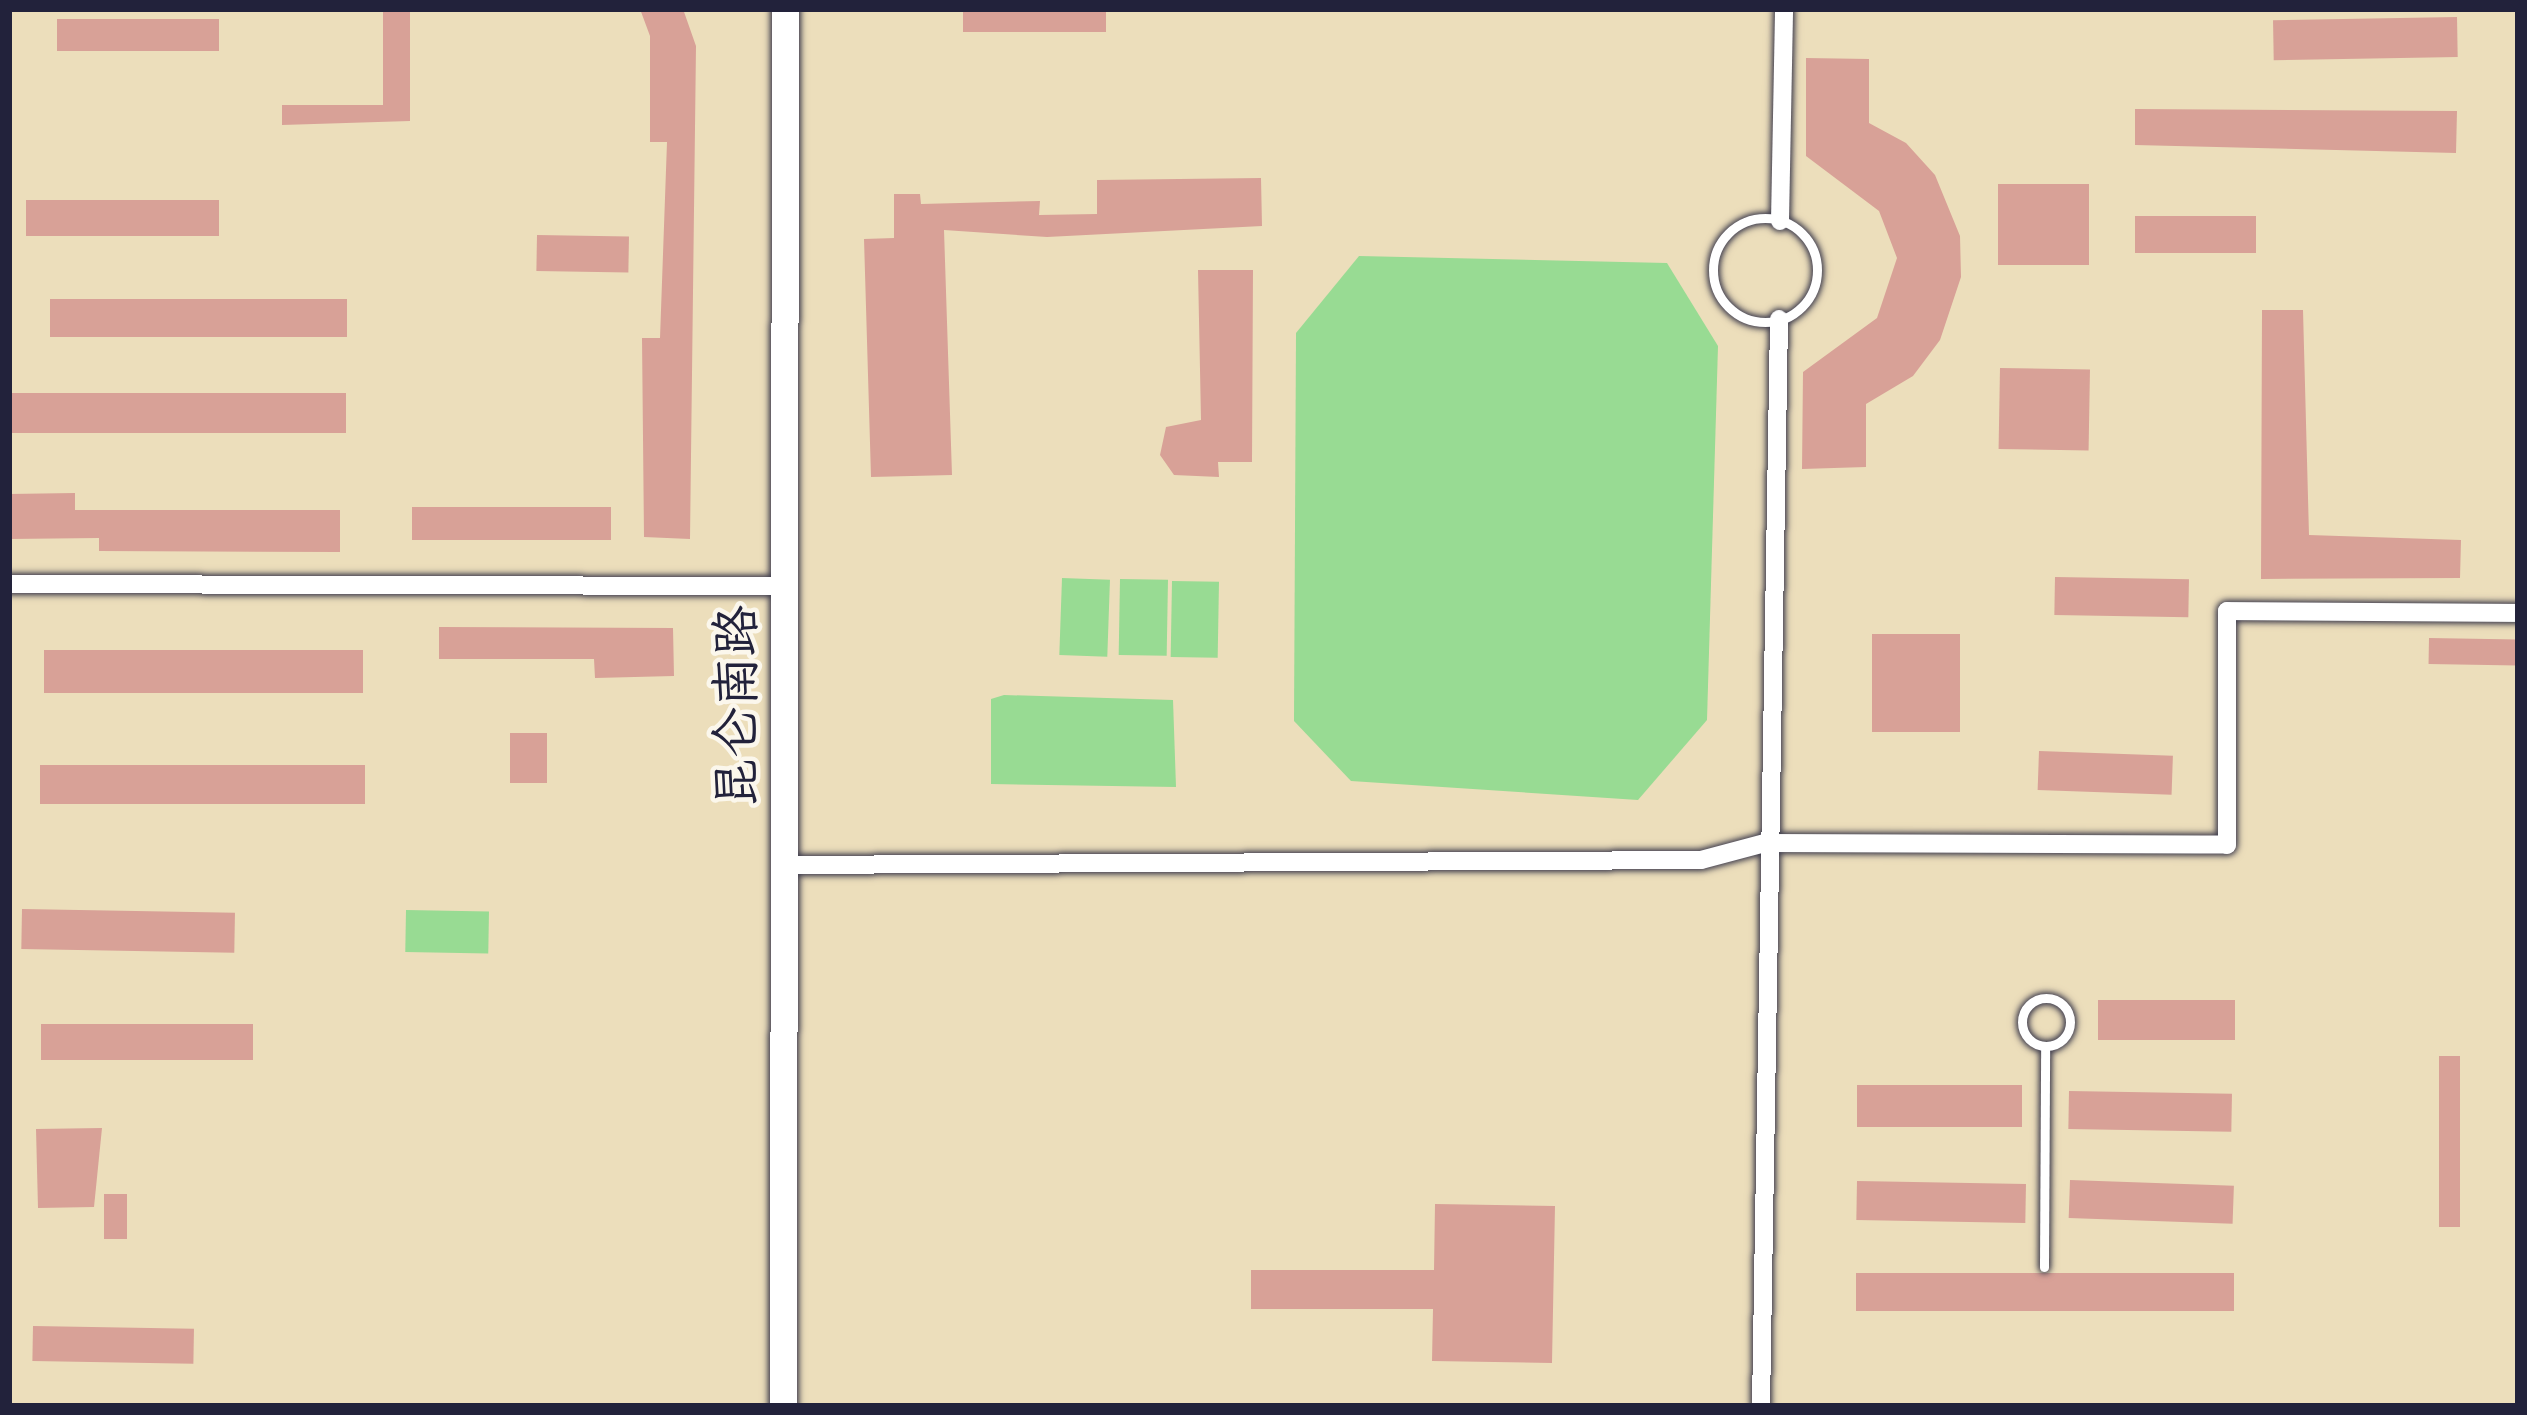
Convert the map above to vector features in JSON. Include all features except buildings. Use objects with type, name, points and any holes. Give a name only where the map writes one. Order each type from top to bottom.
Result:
[{"type":"main road","name":"昆仑南路","points":[[783,1406],[785,9]]},
{"type":"street","points":[[1780,221],[1784,9]]},
{"type":"street","points":[[1761,1406],[1765,843],[1779,319]]},
{"type":"street","points":[[9,584],[784,586]]},
{"type":"street","points":[[782,865],[1701,860],[1765,843],[2227,845],[2227,611],[2518,613]]},
{"type":"lane","points":[[1745,221],[1780,221],[1802,233],[1818,270],[1802,307],[1779,319],[1745,318],[1728,307],[1713,269],[1728,232],[1745,221]]},
{"type":"lane","points":[[2047,997],[2064,1005],[2070,1022],[2063,1040],[2045,1046],[2028,1039],[2021,1021],[2029,1004],[2047,997]]},
{"type":"lane","points":[[2044,1267],[2045,1046]]},
{"type":"green space","points":[[1359,256],[1667,263],[1718,346],[1707,720],[1638,800],[1351,781],[1294,721],[1296,333]]},
{"type":"green space","points":[[1062,578],[1110,580],[1107,657],[1059,655]]},
{"type":"green space","points":[[1120,579],[1168,580],[1167,656],[1119,655]]},
{"type":"green space","points":[[1172,581],[1219,582],[1218,658],[1171,657]]},
{"type":"green space","points":[[1004,695],[1173,700],[1176,787],[991,784],[991,699]]},
{"type":"green space","points":[[406,910],[489,911],[488,953],[405,952]]}]
